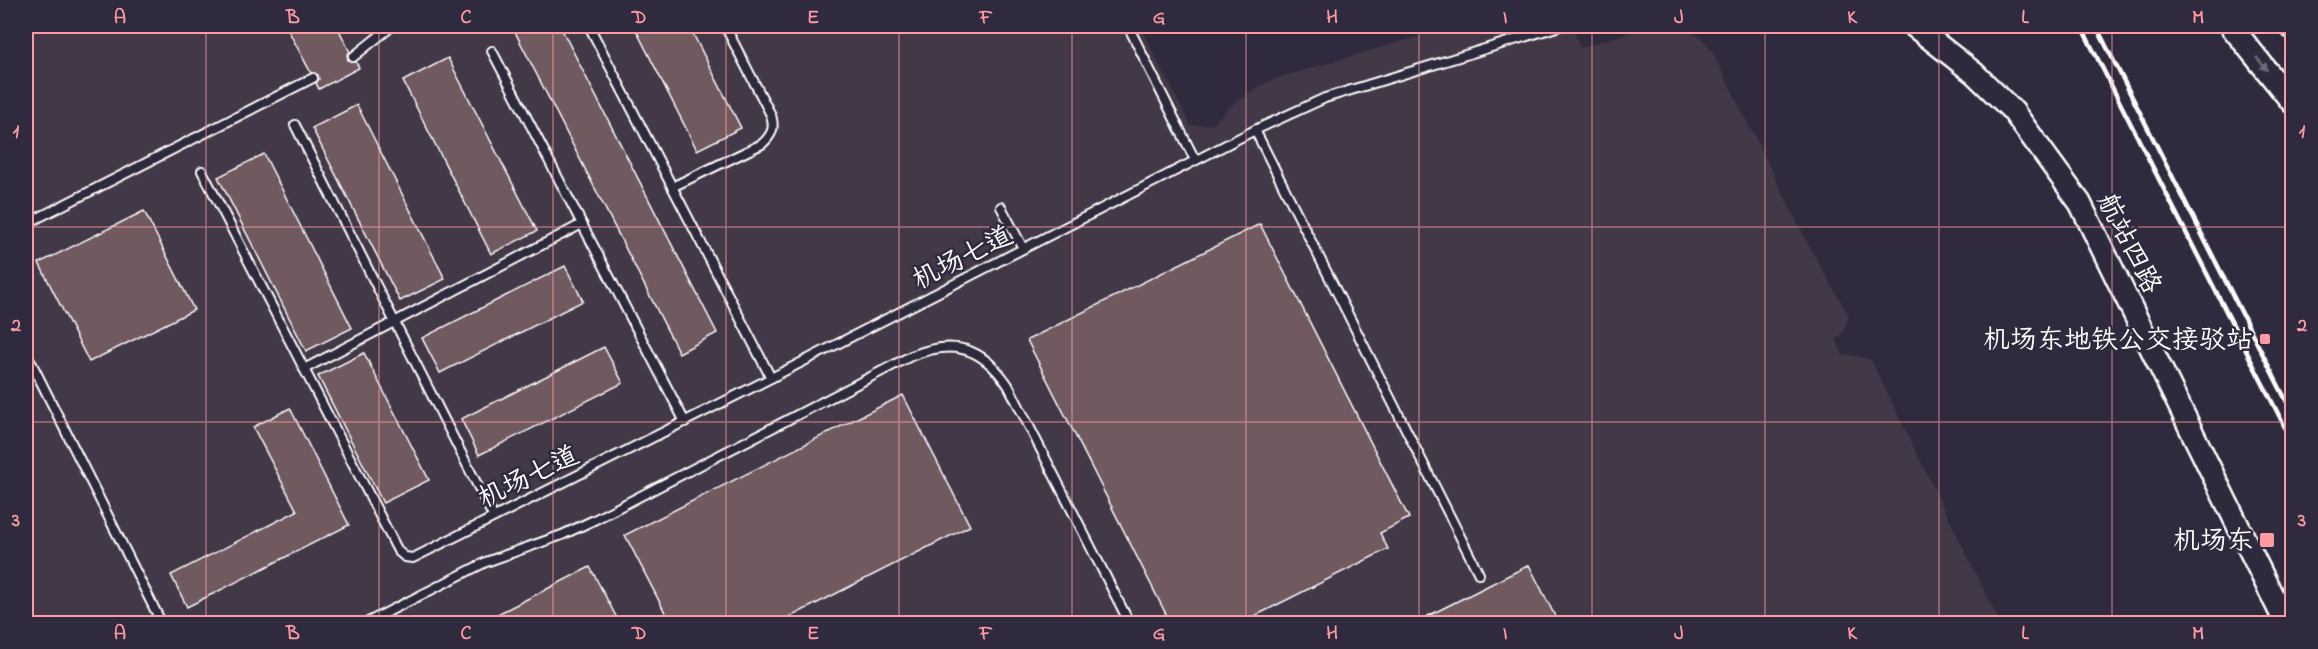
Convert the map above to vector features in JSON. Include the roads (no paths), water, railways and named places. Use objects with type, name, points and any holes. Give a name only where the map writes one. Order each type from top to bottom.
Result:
[{"type":"main road","name":"航站四路","points":[[1914,26],[1974,73],[2013,111],[2080,204],[2286,624]]},
{"type":"main road","points":[[2231,26],[2292,102]]},
{"type":"lane","points":[[353,57],[392,26]]},
{"type":"lane","points":[[589,26],[771,378]]},
{"type":"lane","points":[[672,187],[762,144],[771,136],[774,124],[771,115],[725,26]]},
{"type":"lane","points":[[1128,26],[1195,160]]},
{"type":"lane","name":"机场七道","points":[[304,369],[398,551],[405,557],[413,558],[685,422],[1255,130],[1324,98],[1560,26]]},
{"type":"lane","points":[[492,51],[685,422]]},
{"type":"lane","points":[[26,224],[313,78]]},
{"type":"lane","points":[[295,125],[493,516]]},
{"type":"lane","points":[[1255,130],[1479,574]]},
{"type":"lane","points":[[202,171],[304,369],[582,224]]},
{"type":"lane","points":[[1002,207],[1023,248]]},
{"type":"lane","points":[[364,624],[486,562],[562,535],[594,520],[911,356],[925,350],[958,347],[987,359],[1008,385],[1130,624]]},
{"type":"lane","points":[[26,352],[162,624]]},
{"type":"railway","points":[[2081,26],[2292,441]]},
{"type":"railway","points":[[2096,26],[2292,412]]},
{"type":"place","name":"机场东地铁公交接驳站","points":[[2265,339]]},
{"type":"place","name":"机场东","points":[[2267,540]]}]
